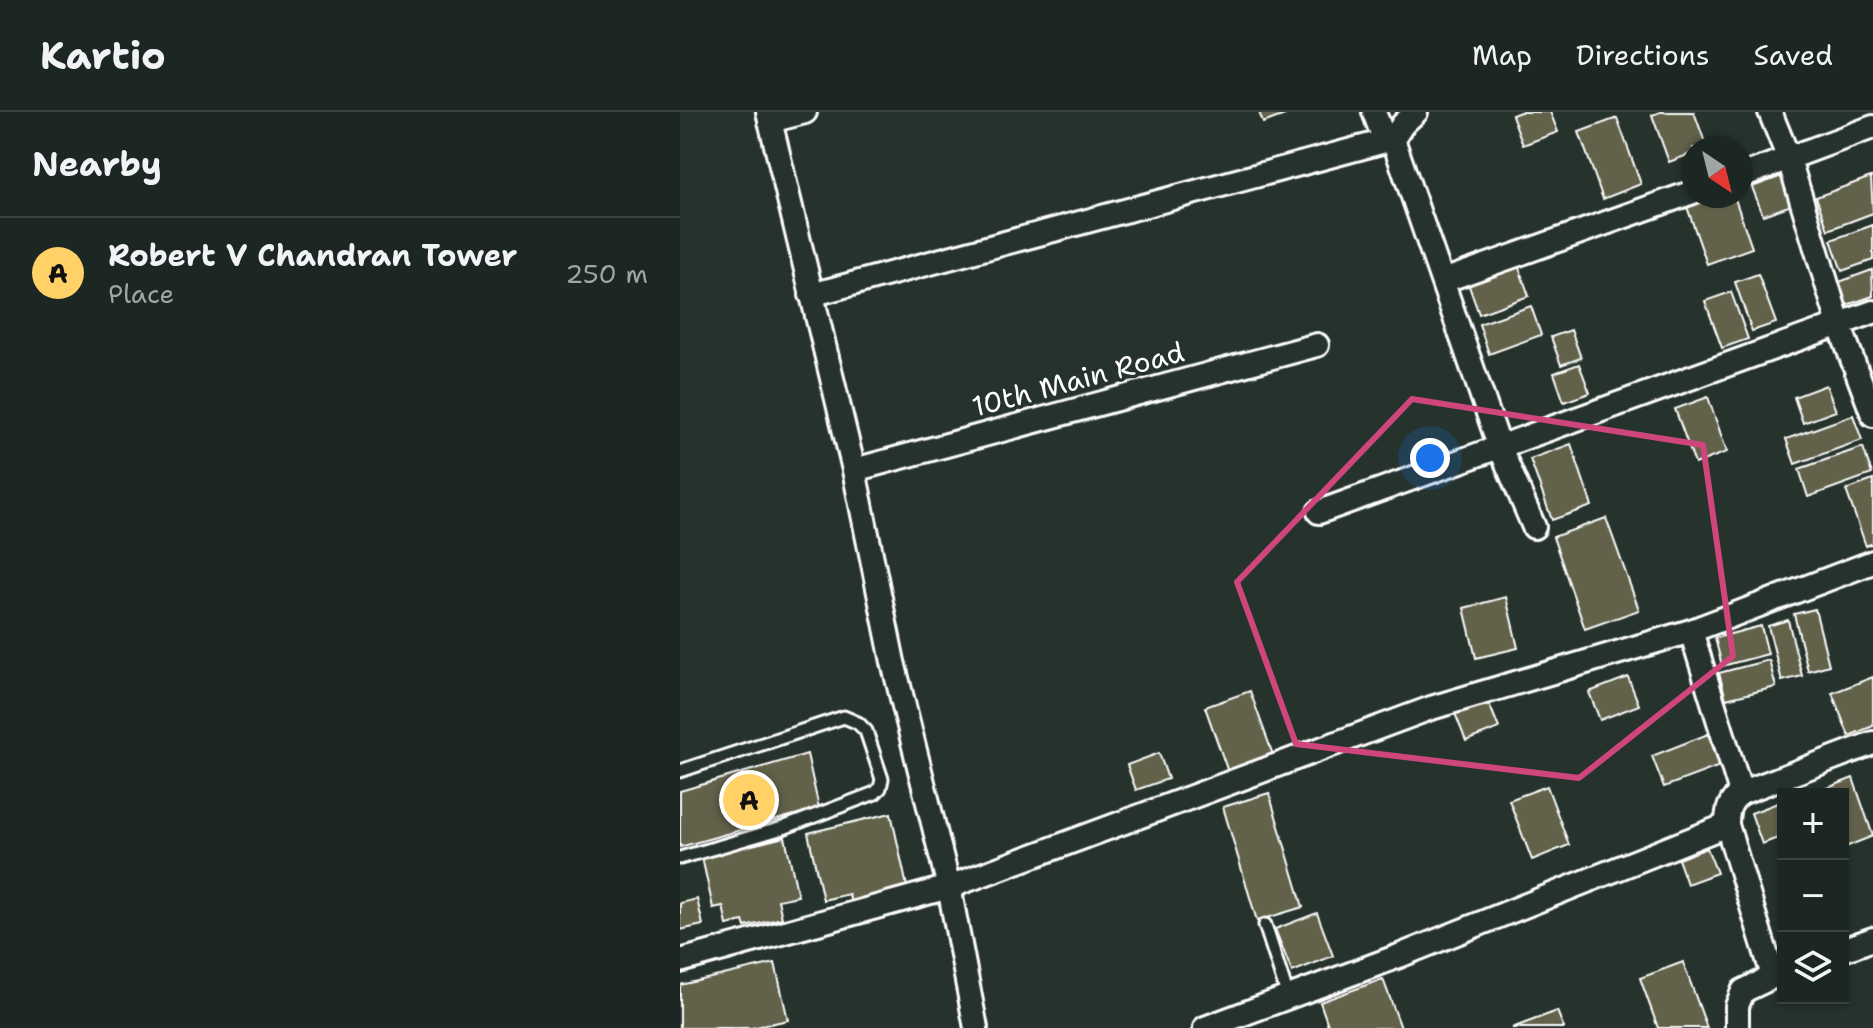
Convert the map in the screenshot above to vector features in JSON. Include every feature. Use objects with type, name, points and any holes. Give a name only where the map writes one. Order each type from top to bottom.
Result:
[{"type":"street","points":[[805,112],[769,116],[854,470],[893,662],[949,887],[976,1028]]},
{"type":"street","points":[[1374,112],[1389,140],[1443,281],[1499,445],[1534,527]]},
{"type":"street","points":[[811,295],[1389,140],[1416,112]]},
{"type":"street","points":[[1770,112],[1789,159],[1839,324],[1873,415]]},
{"type":"street","points":[[1753,172],[1873,127]]},
{"type":"street","points":[[1443,281],[1681,196]]},
{"type":"street","points":[[1319,512],[1873,312]]},
{"type":"street","name":"10th Main Road","points":[[854,470],[1317,345]]},
{"type":"street","points":[[680,961],[949,887],[1431,708],[1691,631],[1873,562]]},
{"type":"street","points":[[1691,631],[1741,793]]},
{"type":"street","points":[[1777,971],[1727,825],[1731,802],[1741,793],[1873,743]]},
{"type":"street","points":[[1205,1028],[1413,950],[1727,825]]},
{"type":"street","points":[[1849,948],[1873,939]]},
{"type":"street","points":[[1737,1028],[1737,1006],[1743,991],[1777,974]]},
{"type":"lane","points":[[680,771],[844,717],[858,723],[866,731],[882,779],[875,793],[783,828],[680,858]]},
{"type":"lane","points":[[1265,925],[1288,997]]},
{"type":"highlighted area","points":[[1412,399],[1703,445],[1733,656],[1579,778],[1296,744],[1237,582]]},
{"type":"building","points":[[1259,112],[1293,112],[1263,123]]},
{"type":"building","points":[[1550,112],[1558,132],[1523,145],[1512,115]]},
{"type":"building","points":[[1660,112],[1694,112],[1703,136],[1681,136],[1681,158],[1669,162],[1652,115]]},
{"type":"building","points":[[1617,118],[1641,184],[1603,199],[1579,132]]},
{"type":"building","points":[[1782,176],[1792,205],[1763,215],[1753,187]]},
{"type":"building","points":[[1871,177],[1873,213],[1828,230],[1816,197]]},
{"type":"building","points":[[1687,208],[1738,208],[1752,248],[1707,264]]},
{"type":"building","points":[[1873,225],[1873,260],[1842,271],[1831,240]]},
{"type":"building","points":[[1518,265],[1529,296],[1479,314],[1468,283]]},
{"type":"building","points":[[1872,270],[1873,296],[1847,305],[1839,282]]},
{"type":"building","points":[[1758,274],[1776,323],[1752,331],[1735,282]]},
{"type":"building","points":[[1731,292],[1748,339],[1722,348],[1705,301]]},
{"type":"building","points":[[1531,306],[1541,335],[1489,354],[1479,324]]},
{"type":"building","points":[[1571,330],[1581,358],[1561,365],[1551,337]]},
{"type":"building","points":[[1579,364],[1590,393],[1564,402],[1554,373]]},
{"type":"building","points":[[1826,385],[1836,411],[1803,423],[1794,397]]},
{"type":"building","points":[[1708,397],[1727,452],[1695,464],[1675,409]]},
{"type":"building","points":[[1853,415],[1862,440],[1795,464],[1786,439]]},
{"type":"building","points":[[1571,444],[1592,506],[1552,520],[1530,459]]},
{"type":"building","points":[[1863,447],[1872,474],[1808,497],[1799,469]]},
{"type":"building","points":[[1873,480],[1873,543],[1866,546],[1846,490]]},
{"type":"building","points":[[1606,518],[1639,610],[1585,629],[1553,537]]},
{"type":"building","points":[[1506,597],[1518,648],[1476,658],[1464,608]]},
{"type":"building","points":[[1815,609],[1829,665],[1808,671],[1794,614]]},
{"type":"building","points":[[1788,620],[1802,676],[1782,681],[1768,626]]},
{"type":"building","points":[[1761,626],[1768,654],[1722,666],[1715,638]]},
{"type":"building","points":[[1769,660],[1776,687],[1726,699],[1719,673]]},
{"type":"building","points":[[1628,677],[1639,705],[1600,720],[1589,692]]},
{"type":"building","points":[[1873,677],[1873,726],[1849,736],[1832,693]]},
{"type":"building","points":[[1250,691],[1273,755],[1228,772],[1205,707]]},
{"type":"building","points":[[1486,696],[1499,728],[1466,741],[1453,708]]},
{"type":"building","points":[[1708,734],[1720,766],[1664,787],[1652,756]]},
{"type":"building","points":[[1159,753],[1168,779],[1136,790],[1127,765]]},
{"type":"building","points":[[807,754],[819,808],[680,847],[680,791]]},
{"type":"building","points":[[1853,778],[1873,836],[1849,846],[1849,788],[1827,788]]},
{"type":"building","points":[[1547,786],[1569,845],[1532,860],[1509,800]]},
{"type":"building","points":[[1269,793],[1303,907],[1257,921],[1223,807]]},
{"type":"building","points":[[1777,803],[1777,838],[1762,844],[1751,813]]},
{"type":"building","points":[[891,813],[908,891],[851,904],[849,894],[823,900],[808,833]]},
{"type":"building","points":[[785,837],[798,896],[778,900],[782,918],[745,927],[743,921],[727,925],[723,906],[713,908],[702,857]]},
{"type":"building","points":[[1707,848],[1717,873],[1687,884],[1678,859]]},
{"type":"building","points":[[697,899],[703,925],[680,930],[680,903]]},
{"type":"building","points":[[1317,913],[1333,956],[1292,972],[1275,929]]},
{"type":"building","points":[[1683,962],[1707,1028],[1658,1028],[1640,978]]},
{"type":"building","points":[[775,963],[788,1020],[752,1028],[680,1028],[680,985]]},
{"type":"building","points":[[1383,979],[1401,1028],[1329,1028],[1320,1002]]},
{"type":"building","points":[[1557,1011],[1564,1028],[1512,1028]]},
{"type":"place","name":"Robert V Chandran Tower","points":[[749,800]]}]
